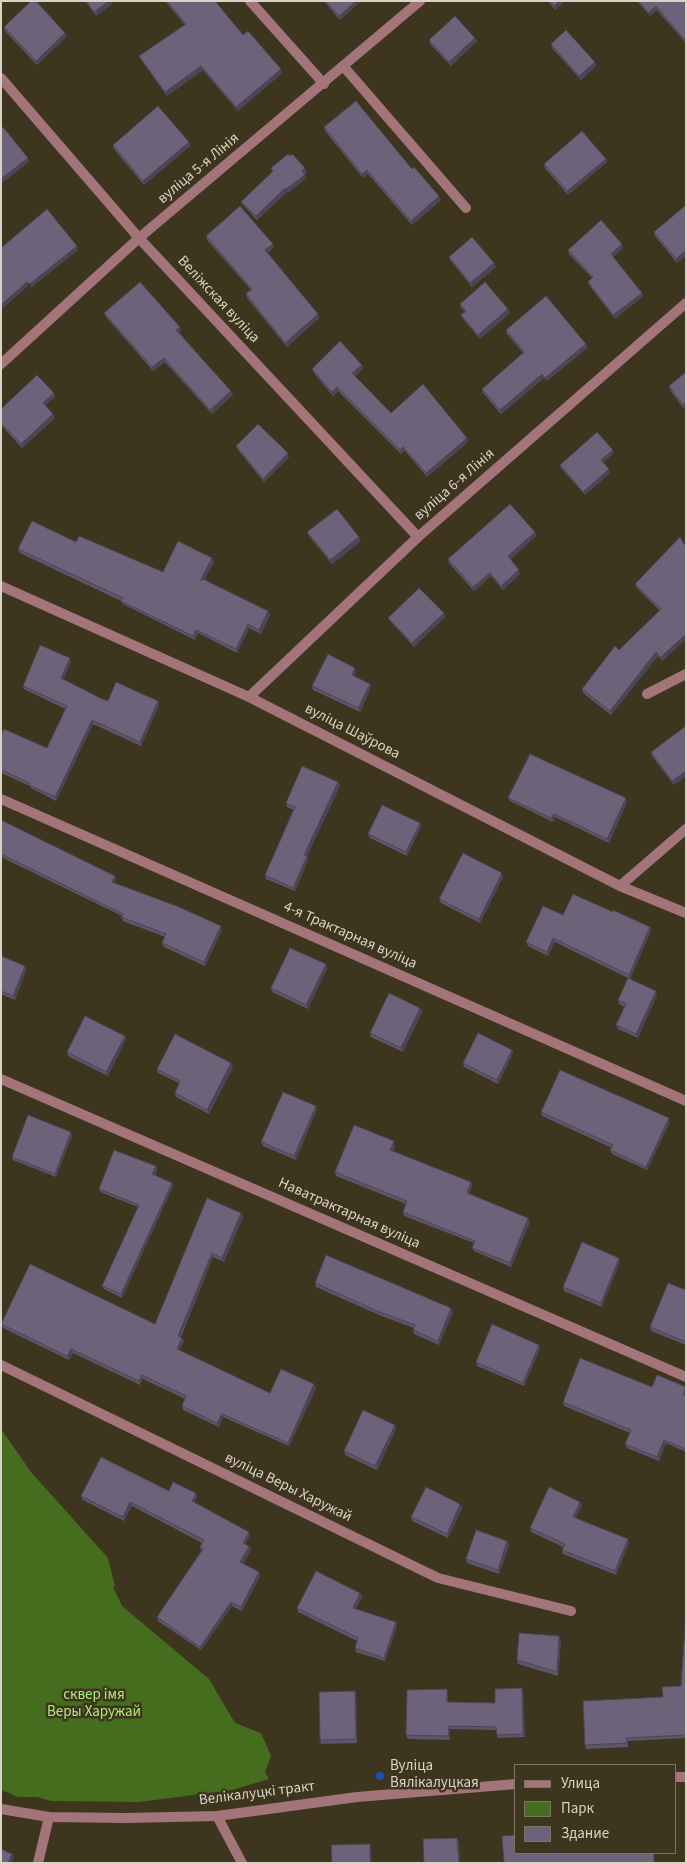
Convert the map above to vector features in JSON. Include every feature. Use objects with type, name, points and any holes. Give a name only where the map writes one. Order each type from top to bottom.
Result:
[{"type":"street","points":[[250,1],[324,84]]},
{"type":"street","name":"вуліца 5-я Лінія","points":[[1,364],[139,238],[324,84],[420,1]]},
{"type":"street","points":[[344,67],[466,208]]},
{"type":"street","name":"Веліжская вуліца","points":[[1,78],[139,238],[418,537]]},
{"type":"street","name":"вуліца 6-я Лінія","points":[[249,697],[418,537],[686,303]]},
{"type":"street","name":"вуліца Шаўрова","points":[[1,586],[249,697],[620,886],[686,913]]},
{"type":"street","points":[[647,694],[686,674]]},
{"type":"street","name":"4-я Трактарная вуліца","points":[[1,799],[686,1101]]},
{"type":"street","points":[[620,886],[686,829]]},
{"type":"street","name":"Наватрактарная вуліца","points":[[1,1079],[686,1377]]},
{"type":"street","name":"вуліца Веры Харужай","points":[[1,1365],[438,1578],[571,1611]]},
{"type":"street","name":"Велікалуцкі тракт","points":[[1,1809],[49,1817],[217,1816],[357,1797],[514,1784]]},
{"type":"street","points":[[217,1816],[242,1863]]},
{"type":"street","points":[[38,1863],[49,1817]]},
{"type":"green space","name":"сквер імя Веры Харужай","points":[[1,1429],[31,1472],[108,1558],[115,1586],[113,1587],[122,1606],[209,1679],[235,1723],[261,1733],[271,1756],[265,1772],[269,1779],[232,1790],[139,1802],[51,1801],[37,1797],[18,1797],[1,1790]]},
{"type":"building","points":[[31,1],[36,1],[65,33],[36,61],[4,27]]},
{"type":"building","points":[[86,1],[109,1],[94,12]]},
{"type":"building","points":[[167,1],[215,1],[243,35],[248,31],[281,69],[236,107],[201,66],[165,92],[139,56],[186,24]]},
{"type":"building","points":[[326,1],[356,1],[339,16]]},
{"type":"building","points":[[550,1],[559,1],[554,6]]},
{"type":"building","points":[[639,1],[686,1],[686,41],[656,6],[648,13]]},
{"type":"building","points":[[455,16],[475,38],[449,62],[429,40]]},
{"type":"building","points":[[566,30],[595,62],[579,76],[551,44]]},
{"type":"building","points":[[356,101],[412,169],[414,167],[439,196],[411,221],[367,170],[362,174],[324,127]]},
{"type":"building","points":[[158,106],[189,142],[143,181],[113,145]]},
{"type":"building","points":[[3,127],[28,158],[1,179],[1,129]]},
{"type":"building","points":[[582,131],[606,159],[567,191],[544,164]]},
{"type":"building","points":[[288,154],[290,156],[292,154],[305,168],[302,171],[305,175],[285,188],[256,216],[241,202],[273,171],[271,168]]},
{"type":"building","points":[[686,205],[686,250],[676,259],[654,232]]},
{"type":"building","points":[[240,206],[273,244],[265,250],[318,314],[285,343],[246,294],[252,289],[206,236]]},
{"type":"building","points":[[47,209],[77,246],[30,284],[27,282],[1,305],[1,248]]},
{"type":"building","points":[[601,220],[622,244],[611,254],[642,293],[613,315],[588,282],[593,277],[568,250]]},
{"type":"building","points":[[472,237],[494,263],[470,283],[449,257]]},
{"type":"building","points":[[140,282],[180,327],[176,330],[231,391],[210,410],[164,358],[152,367],[104,313]]},
{"type":"building","points":[[485,282],[508,309],[478,335],[461,315],[466,311],[460,304]]},
{"type":"building","points":[[546,296],[586,344],[545,378],[542,374],[500,410],[482,389],[524,352],[506,330]]},
{"type":"building","points":[[340,341],[362,365],[352,373],[391,413],[423,384],[467,438],[426,473],[403,447],[400,450],[337,387],[332,392],[312,369]]},
{"type":"building","points":[[686,372],[686,402],[683,405],[669,386]]},
{"type":"building","points":[[37,375],[54,393],[43,403],[53,414],[21,444],[1,423],[1,409]]},
{"type":"building","points":[[258,424],[288,453],[263,479],[236,446]]},
{"type":"building","points":[[597,432],[613,450],[601,460],[609,469],[583,492],[560,465]]},
{"type":"building","points":[[510,504],[535,532],[508,556],[519,570],[501,586],[490,573],[473,587],[448,559]]},
{"type":"building","points":[[337,509],[359,537],[330,560],[307,532]]},
{"type":"building","points":[[32,521],[76,542],[79,536],[163,572],[178,541],[212,558],[200,581],[203,579],[268,611],[259,630],[248,624],[236,649],[196,630],[193,636],[121,601],[123,598],[18,549]]},
{"type":"building","points":[[680,537],[686,547],[686,635],[661,657],[656,652],[610,711],[582,689],[615,646],[619,650],[661,609],[635,584]]},
{"type":"building","points":[[419,588],[444,613],[412,643],[388,618]]},
{"type":"building","points":[[40,645],[70,658],[61,678],[102,699],[108,701],[116,682],[158,701],[140,742],[92,720],[55,797],[1,770],[1,735],[4,729],[47,748],[67,706],[23,686]]},
{"type":"building","points":[[328,654],[355,668],[352,675],[370,684],[358,708],[312,686]]},
{"type":"building","points":[[686,726],[686,771],[672,781],[651,752]]},
{"type":"building","points":[[530,754],[626,798],[607,839],[554,814],[551,818],[508,798]]},
{"type":"building","points":[[302,766],[338,782],[304,855],[307,856],[293,888],[265,875],[295,807],[286,803]]},
{"type":"building","points":[[382,805],[420,823],[406,852],[368,834]]},
{"type":"building","points":[[1,820],[115,876],[112,882],[179,907],[221,926],[204,962],[162,943],[166,934],[121,917],[123,914],[1,854]]},
{"type":"building","points":[[463,853],[502,873],[479,919],[439,899]]},
{"type":"building","points":[[573,894],[650,927],[629,975],[553,938],[547,952],[526,942],[543,906],[563,915]]},
{"type":"building","points":[[290,948],[326,964],[306,1005],[271,988]]},
{"type":"building","points":[[1,956],[25,966],[13,996],[1,991]]},
{"type":"building","points":[[628,978],[656,991],[636,1034],[616,1025],[626,1004],[618,1000]]},
{"type":"building","points":[[389,993],[420,1008],[401,1048],[370,1033]]},
{"type":"building","points":[[85,1016],[125,1036],[106,1072],[67,1052]]},
{"type":"building","points":[[478,1033],[512,1050],[497,1080],[463,1063]]},
{"type":"building","points":[[175,1034],[231,1063],[207,1110],[175,1093],[180,1081],[157,1069]]},
{"type":"building","points":[[560,1070],[669,1118],[646,1167],[610,1150],[613,1145],[541,1112]]},
{"type":"building","points":[[283,1092],[316,1106],[294,1156],[261,1142]]},
{"type":"building","points":[[28,1115],[71,1132],[55,1174],[12,1157]]},
{"type":"building","points":[[354,1125],[394,1141],[390,1150],[471,1182],[467,1193],[528,1218],[510,1263],[472,1248],[475,1241],[403,1212],[407,1201],[335,1172]]},
{"type":"building","points":[[114,1150],[156,1166],[152,1174],[172,1183],[121,1294],[102,1286],[139,1205],[99,1189]]},
{"type":"building","points":[[207,1198],[241,1213],[222,1258],[212,1253],[178,1336],[182,1338],[177,1349],[270,1393],[281,1369],[314,1384],[288,1443],[222,1414],[217,1423],[182,1406],[186,1396],[142,1375],[139,1381],[71,1349],[67,1356],[1,1324],[30,1264],[155,1324]]},
{"type":"building","points":[[582,1242],[619,1258],[601,1303],[563,1287]]},
{"type":"building","points":[[326,1255],[451,1308],[438,1341],[413,1330],[415,1325],[377,1311],[315,1283]]},
{"type":"building","points":[[668,1283],[686,1290],[686,1342],[650,1327]]},
{"type":"building","points":[[492,1324],[539,1345],[523,1383],[476,1362]]},
{"type":"building","points":[[580,1358],[652,1387],[657,1375],[686,1387],[683,1395],[686,1396],[686,1449],[664,1440],[657,1457],[625,1444],[631,1430],[563,1402]]},
{"type":"building","points":[[363,1410],[395,1425],[375,1466],[344,1451]]},
{"type":"building","points":[[101,1457],[169,1491],[173,1482],[196,1493],[192,1501],[249,1532],[243,1543],[249,1546],[240,1562],[259,1572],[241,1607],[231,1602],[200,1647],[157,1617],[203,1549],[200,1547],[204,1540],[130,1502],[123,1517],[81,1496]]},
{"type":"building","points":[[426,1487],[460,1504],[447,1534],[411,1517]]},
{"type":"building","points":[[549,1487],[580,1502],[573,1517],[628,1539],[615,1571],[562,1550],[565,1544],[530,1528]]},
{"type":"building","points":[[476,1530],[507,1541],[498,1570],[466,1559]]},
{"type":"building","points":[[316,1571],[360,1593],[353,1608],[396,1622],[384,1658],[355,1648],[358,1638],[297,1608]]},
{"type":"building","points":[[686,1613],[686,1735],[626,1738],[627,1743],[585,1745],[583,1701],[663,1697],[662,1687],[681,1686]]},
{"type":"building","points":[[519,1633],[559,1636],[557,1672],[517,1660]]},
{"type":"building","points":[[522,1688],[523,1734],[497,1735],[496,1727],[449,1726],[448,1736],[406,1735],[407,1690],[447,1689],[447,1702],[495,1703],[495,1689]]},
{"type":"building","points":[[355,1691],[356,1739],[320,1740],[319,1692]]},
{"type":"building","points":[[514,1835],[514,1854],[654,1854],[654,1863],[504,1863],[502,1836]]},
{"type":"building","points":[[457,1838],[459,1863],[424,1863],[423,1839]]},
{"type":"building","points":[[370,1844],[370,1863],[332,1863],[331,1845]]},
{"type":"building","points":[[1,1849],[12,1854],[8,1863],[1,1863]]},
{"type":"place","name":"Вуліца Вялікалуцкая","points":[[380,1776]]}]
